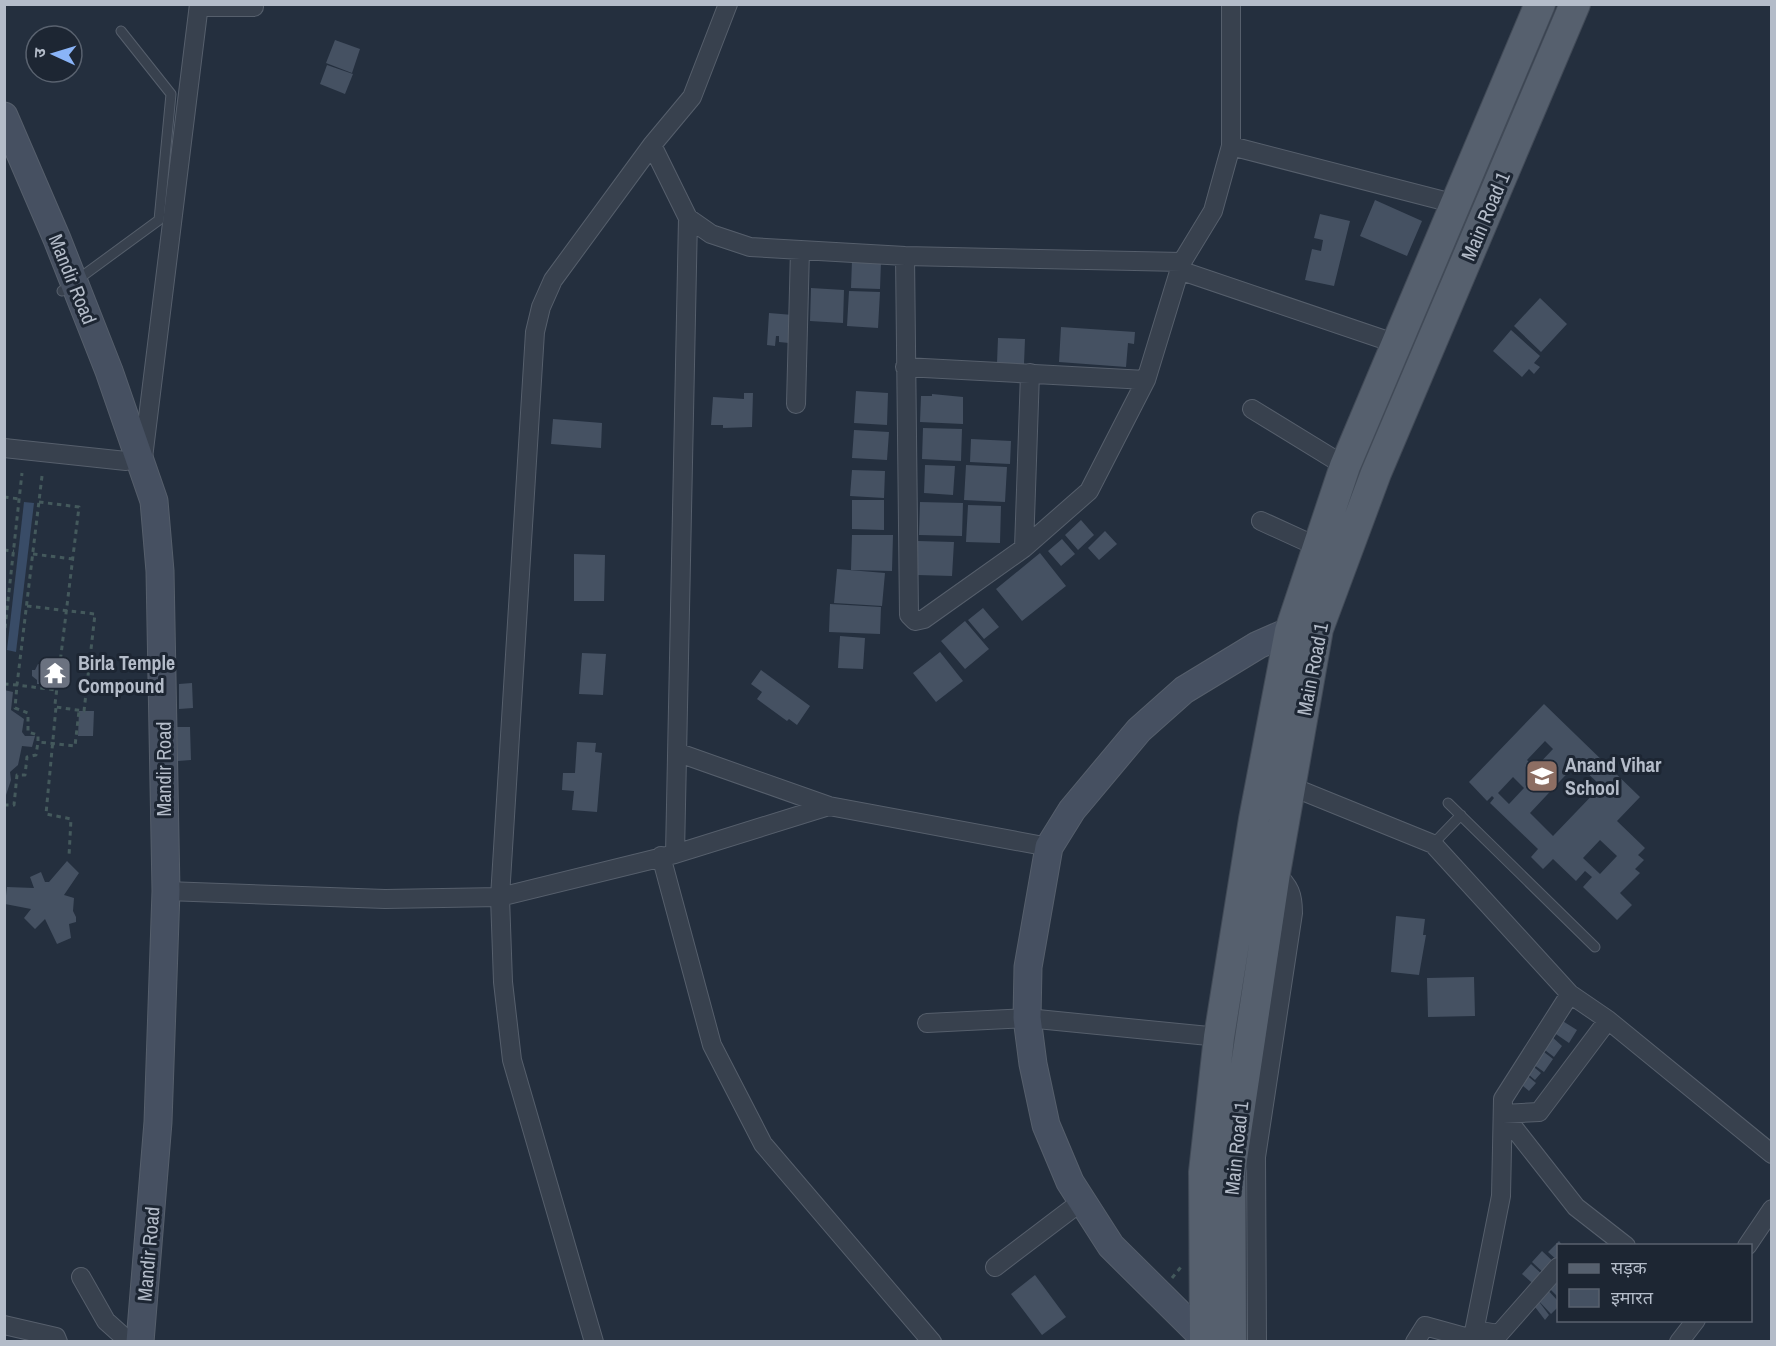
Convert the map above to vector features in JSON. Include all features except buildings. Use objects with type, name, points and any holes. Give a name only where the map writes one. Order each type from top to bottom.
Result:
[{"type":"main road","name":"Main Road 1","points":[[1214,1341],[1204,1172],[1219,1037],[1254,819],[1290,631],[1346,466],[1540,4]]},
{"type":"main road","name":"Main Road 1","points":[[1214,1341],[1230,1172],[1275,873],[1318,629],[1376,473],[1574,5]]},
{"type":"street","points":[[594,1341],[512,1060],[502,982],[500,897],[535,332],[541,307],[553,280],[652,145],[692,97],[728,4]]},
{"type":"street","points":[[905,256],[909,615],[915,621],[924,619],[1024,548],[1089,491],[1146,380],[1181,266],[1213,211],[1231,146],[1232,4]]},
{"type":"street","points":[[4,448],[134,462],[199,6],[254,7]]},
{"type":"street","name":"Mandir Road","points":[[4,116],[134,462],[154,501],[160,571],[166,891],[158,1122],[131,1341]]},
{"type":"street","points":[[652,145],[688,218],[678,753],[668,855],[712,1045],[763,1144],[932,1341]]},
{"type":"street","points":[[1231,146],[1456,204]]},
{"type":"street","name":"Mandir Road","points":[[4,154],[68,287]]},
{"type":"street","points":[[688,218],[711,234],[750,247],[905,256],[1181,266],[1397,344]]},
{"type":"street","points":[[796,404],[800,250]]},
{"type":"street","points":[[905,367],[1146,380]]},
{"type":"street","points":[[1024,548],[1030,373]]},
{"type":"street","points":[[1252,409],[1346,466]]},
{"type":"street","name":"Mandir Road","points":[[131,1341],[146,1072],[147,756],[143,554],[134,462]]},
{"type":"street","points":[[1261,521],[1318,548]]},
{"type":"street","points":[[1214,1341],[1111,1246],[1070,1182],[1046,1125],[1027,1018],[1028,967],[1049,847],[1072,810],[1139,730],[1184,690],[1258,645],[1290,631]]},
{"type":"street","points":[[678,753],[829,806],[1049,847]]},
{"type":"street","points":[[1290,786],[1433,844],[1570,993],[1608,1020],[1772,1154]]},
{"type":"street","points":[[166,891],[386,899],[500,897],[668,855],[829,806]]},
{"type":"street","points":[[1257,1341],[1256,1157],[1293,914],[1293,895],[1286,882],[1275,873]]},
{"type":"street","points":[[1473,1337],[1501,1196],[1503,1099],[1570,993]]},
{"type":"street","points":[[927,1023],[1027,1018],[1219,1037]]},
{"type":"street","points":[[1503,1114],[1539,1112],[1608,1020]]},
{"type":"street","points":[[1503,1114],[1576,1207],[1625,1244]]},
{"type":"street","points":[[995,1267],[1082,1201]]},
{"type":"street","points":[[1748,1244],[1772,1209]]},
{"type":"street","points":[[1415,1341],[1425,1326],[1473,1337],[1499,1334],[1557,1268]]},
{"type":"street","points":[[81,1277],[106,1321],[131,1341]]},
{"type":"street","points":[[1679,1341],[1694,1322]]},
{"type":"street","points":[[4,1325],[56,1337],[58,1341]]},
{"type":"lane","points":[[68,287],[159,220],[171,94],[121,31]]},
{"type":"lane","points":[[1448,803],[1595,947]]},
{"type":"lane","points":[[1433,844],[1461,814]]},
{"type":"path","points":[[4,637],[22,473]]},
{"type":"path","points":[[4,805],[14,805],[17,775],[26,775],[27,757],[36,755],[38,742],[38,735],[28,732],[28,713],[15,708],[42,476]]},
{"type":"path","points":[[4,497],[20,499]]},
{"type":"path","points":[[39,502],[79,507],[56,690],[45,814],[71,819],[69,856]]},
{"type":"path","points":[[4,550],[14,551]]},
{"type":"path","points":[[33,554],[73,559]]},
{"type":"path","points":[[27,606],[95,614],[84,711],[56,707]]},
{"type":"path","points":[[4,684],[56,690]]},
{"type":"path","points":[[38,742],[75,746],[79,711]]},
{"type":"water","points":[[24,502],[34,503],[16,652],[7,650]]},
{"type":"place","name":"Birla Temple Compound","points":[[55,673]]},
{"type":"place","name":"Anand Vihar School","points":[[1542,776]]}]
